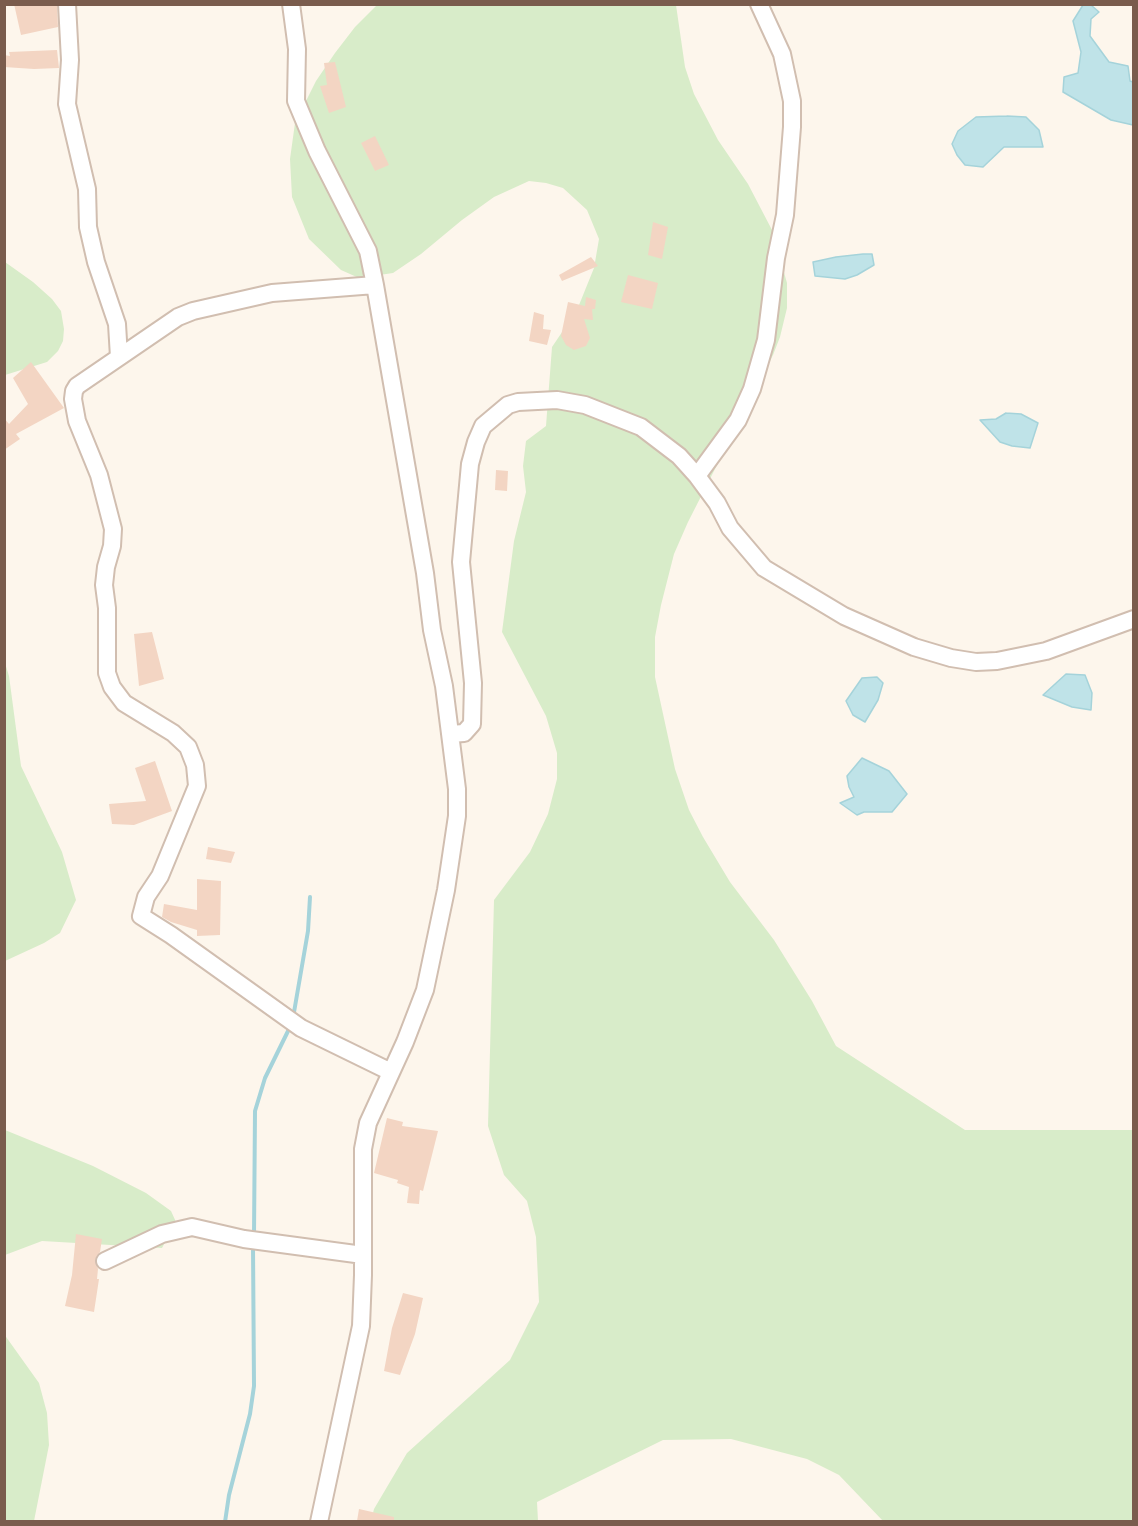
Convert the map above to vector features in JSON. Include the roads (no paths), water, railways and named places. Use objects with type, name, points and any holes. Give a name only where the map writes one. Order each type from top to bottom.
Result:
[{"type":"street","points":[[68,4],[70,60],[67,104],[87,189],[88,227],[96,262],[117,324],[119,357]]},
{"type":"street","points":[[291,4],[297,49],[296,101],[317,151],[368,251],[375,285],[425,573],[432,630],[444,686],[457,816],[446,890],[425,990],[392,1072],[368,1123],[363,1149],[361,1326],[320,1521]]},
{"type":"street","points":[[697,476],[738,420],[752,389],[766,340],[776,258],[785,215],[791,147],[792,101],[782,54],[759,4]]},
{"type":"street","points":[[375,285],[272,293],[193,311],[178,317],[77,386],[74,391],[77,421],[99,475],[113,529],[104,585],[107,608],[107,672],[112,687],[124,703],[173,733],[188,747],[195,765],[197,786],[160,876],[146,897],[141,916],[301,1028],[392,1072]]},
{"type":"street","points":[[450,734],[464,733],[472,724],[473,683],[461,562],[470,464],[483,426],[508,405],[518,402],[556,400],[585,405],[641,427],[679,456],[697,476],[717,502],[730,528],[764,568],[844,616],[914,647],[951,658],[976,662],[997,661],[1046,651],[1134,618]]},
{"type":"street","points":[[105,1261],[162,1234],[192,1227],[244,1239],[363,1255]]},
{"type":"water","points":[[1083,5],[1091,5],[1099,12],[1091,19],[1090,36],[1109,62],[1128,66],[1130,81],[1133,82],[1133,125],[1111,120],[1063,92],[1064,77],[1078,73],[1081,52],[1073,21]]},
{"type":"water","points":[[976,117],[1026,117],[1039,130],[1043,147],[1004,147],[983,167],[965,165],[952,144],[958,131]]},
{"type":"water","points":[[872,254],[874,265],[857,275],[845,279],[815,276],[813,262]]},
{"type":"water","points":[[1006,413],[1021,414],[1038,423],[1030,448],[1000,442],[980,420],[996,419]]},
{"type":"water","points":[[1066,674],[1085,675],[1092,693],[1091,710],[1072,707],[1043,695]]},
{"type":"water","points":[[877,677],[883,683],[878,700],[865,722],[853,715],[846,701],[862,678]]},
{"type":"water","points":[[862,758],[889,771],[907,794],[892,812],[864,812],[857,815],[840,803],[854,797],[847,776]]},
{"type":"waterway","points":[[293,1018],[308,931],[310,897]]},
{"type":"waterway","points":[[254,1235],[255,1111],[265,1078],[291,1025]]},
{"type":"waterway","points":[[225,1522],[229,1495],[250,1414],[254,1386],[253,1246]]}]
